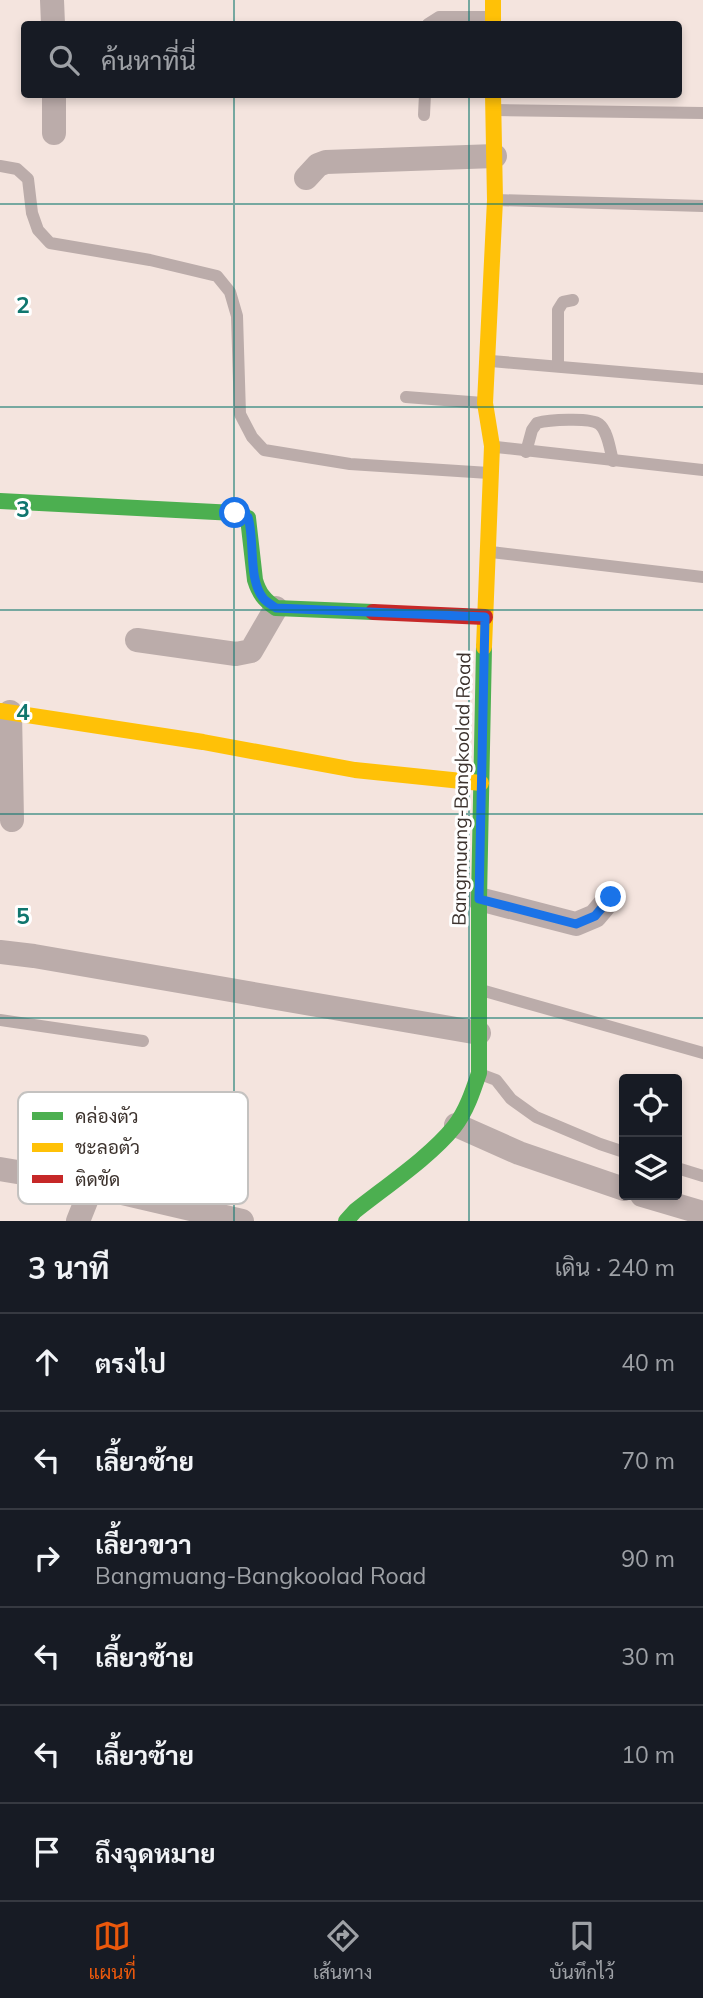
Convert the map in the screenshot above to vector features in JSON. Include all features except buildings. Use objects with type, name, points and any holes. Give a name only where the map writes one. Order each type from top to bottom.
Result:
[{"type":"street","points":[[52,0],[53,21]]},
{"type":"street","points":[[493,0],[493,21]]},
{"type":"street","points":[[54,98],[54,133]]},
{"type":"street","name":"Bangmuang-Bangkoolad Road","points":[[346,1221],[456,1125],[479,1073],[481,783],[492,446],[485,403],[495,200],[493,102]]},
{"type":"street","points":[[306,178],[318,165],[326,162],[495,156]]},
{"type":"street","points":[[0,501],[235,513],[248,517],[255,580],[263,598],[276,608],[485,617]]},
{"type":"street","points":[[137,640],[236,654],[251,651],[276,608]]},
{"type":"street","points":[[12,820],[5,712],[191,740],[355,769],[481,783]]},
{"type":"street","points":[[479,899],[576,924],[595,916],[611,897]]},
{"type":"street","points":[[0,952],[479,1033]]},
{"type":"street","points":[[456,1125],[519,1153],[619,1187]]},
{"type":"street","points":[[0,1169],[18,1172]]},
{"type":"street","points":[[659,1200],[703,1213]]},
{"type":"street","points":[[78,1221],[85,1204]]},
{"type":"street","points":[[169,1204],[242,1221]]},
{"type":"lane","points":[[433,21],[439,17],[493,21]]},
{"type":"lane","points":[[424,115],[425,98]]},
{"type":"lane","points":[[493,102],[703,113]]},
{"type":"lane","points":[[0,166],[17,169],[28,180],[32,213],[38,230],[50,243],[150,260],[217,276],[230,292],[237,316],[240,414],[252,437],[264,450],[350,464],[491,473]]},
{"type":"lane","points":[[495,200],[703,206]]},
{"type":"lane","points":[[558,366],[558,310],[563,302],[573,300]]},
{"type":"lane","points":[[488,360],[703,379]]},
{"type":"lane","points":[[406,397],[485,403]]},
{"type":"lane","points":[[526,452],[532,430],[537,423],[590,420],[599,423],[604,430],[613,461]]},
{"type":"lane","points":[[492,446],[526,452],[703,470]]},
{"type":"lane","points":[[489,552],[703,577]]},
{"type":"lane","points":[[478,989],[703,1053]]},
{"type":"lane","points":[[0,1020],[143,1041]]},
{"type":"lane","points":[[479,1073],[496,1080],[511,1099],[536,1116],[619,1150]]},
{"type":"lane","points":[[682,1170],[703,1177]]},
{"type":"traffic: fast","points":[[0,501],[235,513],[248,518],[255,580],[262,596],[276,608],[373,612]]},
{"type":"traffic: fast","points":[[346,1221],[420,1160],[454,1127],[472,1094],[479,1073],[484,647]]},
{"type":"traffic: slow","points":[[493,0],[493,21]]},
{"type":"traffic: slow","points":[[484,647],[492,446],[485,403],[495,200],[493,98]]},
{"type":"traffic: slow","points":[[0,711],[203,742],[355,770],[481,783]]},
{"type":"traffic: jam","points":[[373,612],[485,617]]},
{"type":"route","points":[[235,513],[248,517],[255,580],[263,598],[276,608],[485,617],[479,899],[576,924],[595,916],[611,897]]}]
